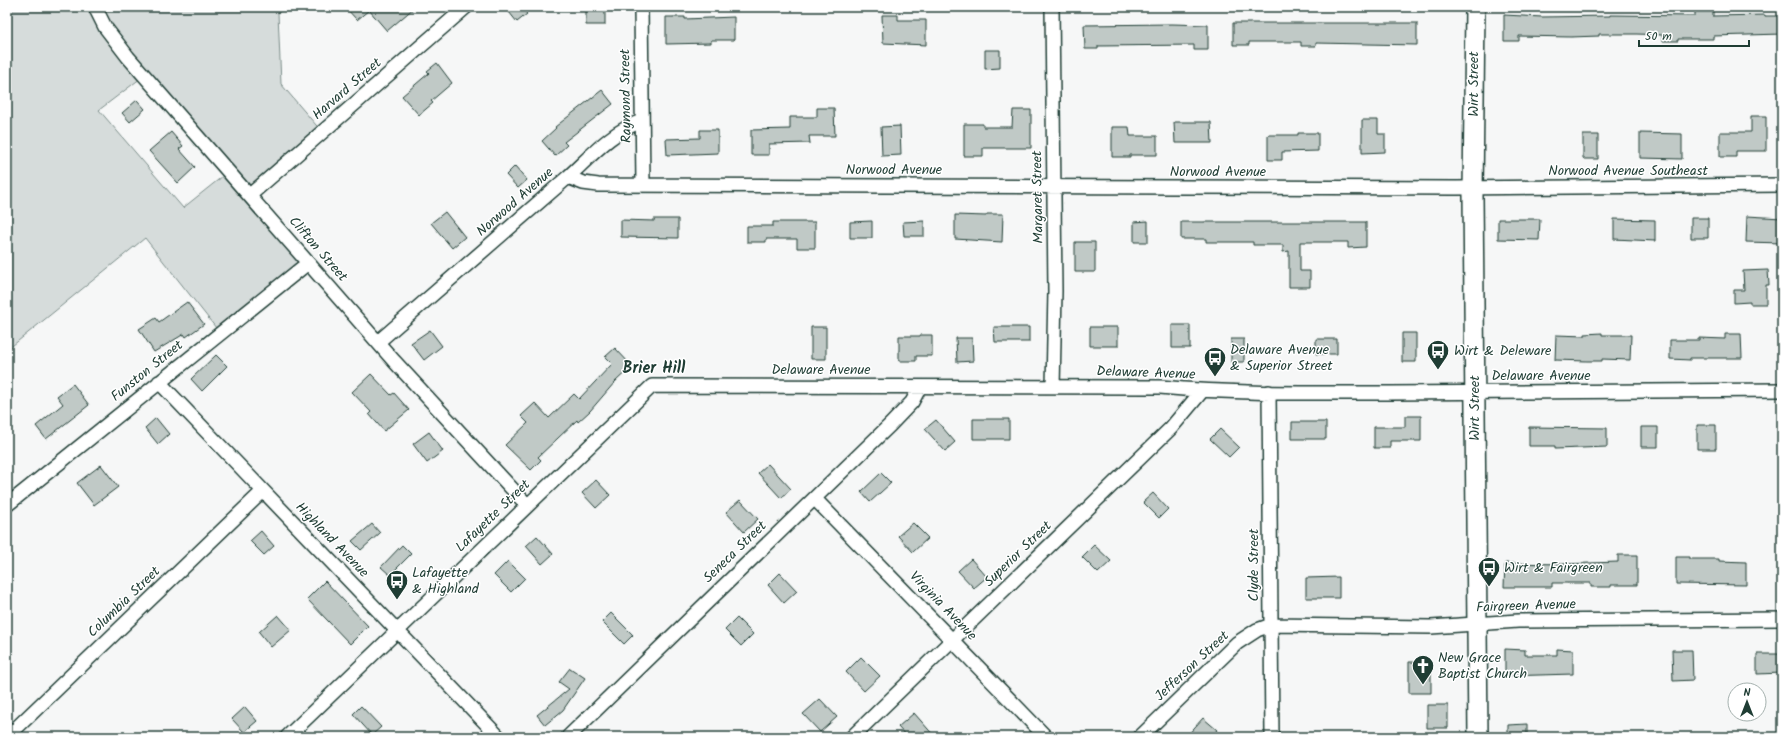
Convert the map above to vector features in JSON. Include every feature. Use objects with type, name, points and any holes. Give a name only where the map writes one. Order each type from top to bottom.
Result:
[{"type":"main road","name":"Wirt Street","points":[[1474,7],[1473,188],[1478,737]]},
{"type":"street","name":"Clifton Street","points":[[95,7],[105,26],[115,40],[229,172],[378,342],[526,505]]},
{"type":"street","name":"Harvard Street","points":[[250,195],[466,7]]},
{"type":"street","name":"Raymond Street","points":[[641,7],[643,185]]},
{"type":"street","name":"Margaret Street","points":[[1052,7],[1055,306],[1053,386]]},
{"type":"street","points":[[568,177],[619,132],[630,125],[642,121]]},
{"type":"street","name":"Norwood Avenue","points":[[378,342],[568,177],[583,183],[598,185],[1473,188]]},
{"type":"street","name":"Norwood Avenue Southeast","points":[[1473,188],[1782,185]]},
{"type":"street","name":"Funston Street","points":[[7,505],[308,263]]},
{"type":"street","name":"Highland Avenue","points":[[159,382],[500,737]]},
{"type":"street","name":"Delaware Avenue","points":[[652,386],[1053,386],[1160,387],[1202,391],[1475,393],[1782,390]]},
{"type":"street","name":"Lafayette Street","points":[[287,737],[526,505],[652,386]]},
{"type":"street","name":"Seneca Street","points":[[568,737],[815,499],[830,482],[912,402],[920,386]]},
{"type":"street","name":"Superior Street","points":[[852,737],[1171,428],[1202,391]]},
{"type":"street","name":"Clyde Street","points":[[1269,392],[1272,737]]},
{"type":"street","name":"Columbia Street","points":[[7,737],[263,491]]},
{"type":"street","name":"Virginia Avenue","points":[[815,499],[1046,737]]},
{"type":"street","name":"Fairgreen Avenue","points":[[1271,625],[1431,627],[1518,621],[1782,619]]},
{"type":"street","name":"Jefferson Street","points":[[1140,737],[1237,643],[1256,630],[1271,625]]},
{"type":"shaded area","points":[[7,7],[286,7],[278,13],[281,84],[322,132],[251,195],[308,263],[220,333],[145,238],[7,350]],"holes":[[[145,75],[228,172],[183,208],[99,110]]]},
{"type":"building","points":[[345,7],[415,7],[387,31],[369,10],[357,20]]},
{"type":"building","points":[[505,7],[521,7],[527,14],[517,22]]},
{"type":"building","points":[[586,7],[605,7],[605,25],[586,25]]},
{"type":"building","points":[[1695,11],[1713,11],[1713,16],[1782,16],[1782,34],[1713,36],[1713,39],[1678,39],[1678,41],[1662,41],[1662,35],[1637,34],[1599,34],[1599,36],[1571,37],[1519,36],[1519,41],[1504,41],[1504,15],[1542,17],[1610,15],[1695,16]]},
{"type":"building","points":[[882,15],[898,15],[898,20],[926,20],[926,45],[883,43]]},
{"type":"building","points":[[666,17],[685,17],[685,19],[734,17],[734,40],[711,40],[711,43],[666,44]]},
{"type":"building","points":[[1233,23],[1417,23],[1417,45],[1316,43],[1316,46],[1301,46],[1301,42],[1249,42],[1249,45],[1233,45]]},
{"type":"building","points":[[1084,25],[1208,25],[1208,50],[1194,50],[1194,45],[1098,46],[1098,49],[1085,49]]},
{"type":"building","points":[[985,50],[1000,50],[1000,68],[985,69]]},
{"type":"building","points":[[437,63],[452,83],[431,101],[433,103],[419,115],[402,96],[429,73],[427,71]]},
{"type":"building","points":[[602,90],[613,104],[564,142],[567,145],[555,156],[542,141],[556,128],[555,127]]},
{"type":"building","points":[[137,100],[145,109],[130,122],[122,113]]},
{"type":"building","points":[[817,108],[834,108],[835,136],[809,136],[810,143],[769,144],[769,155],[751,155],[751,130],[790,129],[790,117],[817,117]]},
{"type":"building","points":[[1013,110],[1031,110],[1031,148],[983,148],[983,156],[964,156],[964,124],[983,124],[983,127],[1012,127]]},
{"type":"building","points":[[1751,116],[1766,116],[1766,151],[1736,151],[1736,157],[1720,157],[1720,132],[1751,132]]},
{"type":"building","points":[[1362,120],[1378,120],[1378,134],[1385,134],[1385,152],[1362,153]]},
{"type":"building","points":[[1174,122],[1211,122],[1212,143],[1175,143]]},
{"type":"building","points":[[900,126],[901,155],[882,156],[881,127]]},
{"type":"building","points":[[1112,127],[1129,127],[1130,136],[1157,136],[1157,155],[1112,157]]},
{"type":"building","points":[[700,130],[718,130],[718,153],[667,155],[666,139],[700,138]]},
{"type":"building","points":[[171,132],[183,146],[179,149],[195,167],[178,183],[149,151]]},
{"type":"building","points":[[1298,133],[1318,133],[1318,151],[1282,152],[1282,160],[1268,160],[1268,135],[1298,135]]},
{"type":"building","points":[[1640,133],[1682,134],[1682,159],[1640,158]]},
{"type":"building","points":[[1583,135],[1598,135],[1598,159],[1583,159]]},
{"type":"building","points":[[515,166],[527,180],[518,188],[506,175]]},
{"type":"building","points":[[445,212],[465,237],[452,248],[431,223]]},
{"type":"building","points":[[987,214],[1003,214],[1002,242],[955,239],[955,215],[986,216]]},
{"type":"building","points":[[1747,216],[1782,218],[1782,243],[1746,242]]},
{"type":"building","points":[[1691,218],[1708,218],[1708,238],[1691,238]]},
{"type":"building","points":[[654,219],[678,219],[678,238],[621,237],[621,220],[654,221]]},
{"type":"building","points":[[1498,219],[1540,219],[1539,240],[1498,239]]},
{"type":"building","points":[[1614,219],[1655,220],[1655,241],[1614,239]]},
{"type":"building","points":[[872,221],[872,238],[850,238],[850,222]]},
{"type":"building","points":[[924,221],[924,236],[904,236],[903,222]]},
{"type":"building","points":[[1148,221],[1148,242],[1134,242],[1134,222]]},
{"type":"building","points":[[773,222],[815,222],[815,248],[797,248],[797,239],[766,239],[766,242],[747,242],[747,226],[773,226]]},
{"type":"building","points":[[1181,222],[1366,222],[1366,247],[1348,248],[1348,242],[1300,242],[1300,271],[1310,271],[1310,287],[1289,287],[1289,251],[1283,252],[1283,245],[1253,245],[1253,242],[1206,242],[1206,239],[1181,239]]},
{"type":"building","points":[[1075,242],[1095,242],[1095,272],[1075,272]]},
{"type":"building","points":[[1768,270],[1769,285],[1766,285],[1766,304],[1750,304],[1750,302],[1734,303],[1734,290],[1744,290],[1743,271]]},
{"type":"building","points":[[187,302],[204,324],[186,337],[184,334],[154,352],[139,329],[156,318],[159,322]]},
{"type":"building","points":[[1172,325],[1190,325],[1190,348],[1172,348]]},
{"type":"building","points":[[811,327],[826,327],[826,359],[811,359]]},
{"type":"building","points":[[994,327],[1029,327],[1029,342],[995,342]]},
{"type":"building","points":[[1090,327],[1118,327],[1118,346],[1090,346]]},
{"type":"building","points":[[430,330],[442,346],[424,360],[411,343]]},
{"type":"building","points":[[1402,333],[1416,333],[1416,362],[1402,362]]},
{"type":"building","points":[[1602,333],[1602,335],[1631,335],[1630,360],[1555,360],[1556,335],[1585,336],[1585,334]]},
{"type":"building","points":[[1725,334],[1741,334],[1742,358],[1690,358],[1690,360],[1670,359],[1670,340],[1699,340],[1699,338],[1725,339]]},
{"type":"building","points":[[932,335],[932,356],[916,356],[916,361],[899,361],[899,336]]},
{"type":"building","points":[[956,338],[972,338],[973,361],[957,362]]},
{"type":"building","points":[[1231,339],[1244,339],[1244,362],[1231,362]]},
{"type":"building","points":[[1316,339],[1337,339],[1337,354],[1316,354]]},
{"type":"building","points":[[615,348],[632,366],[615,382],[590,411],[578,422],[577,420],[538,457],[541,460],[531,470],[505,445],[528,423],[521,416],[535,403],[549,418],[574,394],[579,399],[612,364],[605,357]]},
{"type":"building","points":[[216,355],[227,366],[202,391],[191,379]]},
{"type":"building","points":[[371,374],[391,395],[394,393],[409,410],[384,431],[369,414],[371,412],[352,392]]},
{"type":"building","points":[[73,384],[89,405],[46,439],[36,426],[63,404],[57,396]]},
{"type":"building","points":[[1405,416],[1421,416],[1421,441],[1390,441],[1390,448],[1374,448],[1374,427],[1405,427]]},
{"type":"building","points":[[156,418],[169,434],[158,444],[145,428]]},
{"type":"building","points":[[973,419],[1009,419],[1009,439],[973,439]]},
{"type":"building","points":[[936,420],[955,442],[945,451],[925,429]]},
{"type":"building","points":[[1292,422],[1326,422],[1326,439],[1292,439]]},
{"type":"building","points":[[1697,425],[1716,425],[1716,449],[1697,449]]},
{"type":"building","points":[[1529,427],[1607,428],[1607,447],[1555,449],[1555,446],[1529,446]]},
{"type":"building","points":[[1641,427],[1658,427],[1658,447],[1641,447]]},
{"type":"building","points":[[1220,429],[1239,447],[1229,457],[1210,439]]},
{"type":"building","points":[[429,432],[443,451],[427,463],[413,444]]},
{"type":"building","points":[[768,464],[791,489],[781,498],[758,473]]},
{"type":"building","points":[[101,465],[118,487],[94,505],[77,483]]},
{"type":"building","points":[[881,473],[891,483],[870,502],[861,492]]},
{"type":"building","points":[[596,480],[610,495],[596,508],[582,493]]},
{"type":"building","points":[[1153,493],[1168,509],[1159,518],[1143,502]]},
{"type":"building","points":[[740,500],[758,519],[744,532],[726,512]]},
{"type":"building","points":[[913,523],[928,538],[913,552],[898,536]]},
{"type":"building","points":[[372,524],[380,533],[361,550],[352,541]]},
{"type":"building","points":[[261,531],[274,546],[264,555],[250,541]]},
{"type":"building","points":[[537,536],[553,554],[542,564],[526,546]]},
{"type":"building","points":[[402,545],[411,554],[390,575],[381,567]]},
{"type":"building","points":[[1094,545],[1111,561],[1098,573],[1082,557]]},
{"type":"building","points":[[1618,555],[1637,555],[1637,585],[1591,587],[1591,583],[1552,583],[1552,587],[1504,587],[1505,563],[1562,564],[1618,562]]},
{"type":"building","points":[[1676,557],[1746,562],[1746,585],[1676,584]]},
{"type":"building","points":[[971,559],[987,577],[974,588],[958,571]]},
{"type":"building","points":[[508,561],[525,578],[511,592],[494,575]]},
{"type":"building","points":[[780,573],[797,591],[784,603],[768,585]]},
{"type":"building","points":[[1339,577],[1339,598],[1306,598],[1306,578]]},
{"type":"building","points":[[325,581],[368,626],[350,644],[307,599]]},
{"type":"building","points":[[611,613],[633,635],[624,644],[602,622]]},
{"type":"building","points":[[278,615],[291,630],[271,647],[259,632]]},
{"type":"building","points":[[737,618],[753,634],[741,646],[725,630]]},
{"type":"building","points":[[1505,649],[1525,650],[1525,655],[1557,655],[1557,649],[1573,650],[1573,674],[1505,676]]},
{"type":"building","points":[[1672,650],[1692,650],[1693,680],[1673,681]]},
{"type":"building","points":[[1757,654],[1782,654],[1782,673],[1757,674]]},
{"type":"building","points":[[861,657],[880,676],[864,691],[846,672]]},
{"type":"building","points":[[1409,662],[1431,662],[1431,693],[1409,693]]},
{"type":"building","points":[[570,668],[585,678],[563,710],[545,725],[537,715],[569,689],[559,682]]},
{"type":"building","points":[[820,699],[837,717],[820,732],[803,714]]},
{"type":"building","points":[[1427,705],[1448,705],[1448,728],[1427,728]]},
{"type":"building","points":[[361,706],[381,727],[372,735],[353,714]]},
{"type":"building","points":[[245,707],[257,721],[244,732],[232,719]]},
{"type":"building","points":[[914,713],[935,737],[907,737],[898,727]]},
{"type":"building","points":[[1203,718],[1217,730],[1212,737],[1186,737]]},
{"type":"building","points":[[1527,724],[1527,737],[1508,737],[1508,725]]},
{"type":"place","name":"Wirt & Deleware","points":[[1438,370]]},
{"type":"place","name":"Delaware Avenue & Superior Street","points":[[1215,378]]},
{"type":"place","name":"Wirt & Fairgreen","points":[[1489,588]]},
{"type":"place","name":"Lafayette & Highland","points":[[397,600]]},
{"type":"place","name":"New Grace Baptist Church","points":[[1423,686]]},
{"type":"district","name":"Brier Hill","points":[[654,368]]}]
